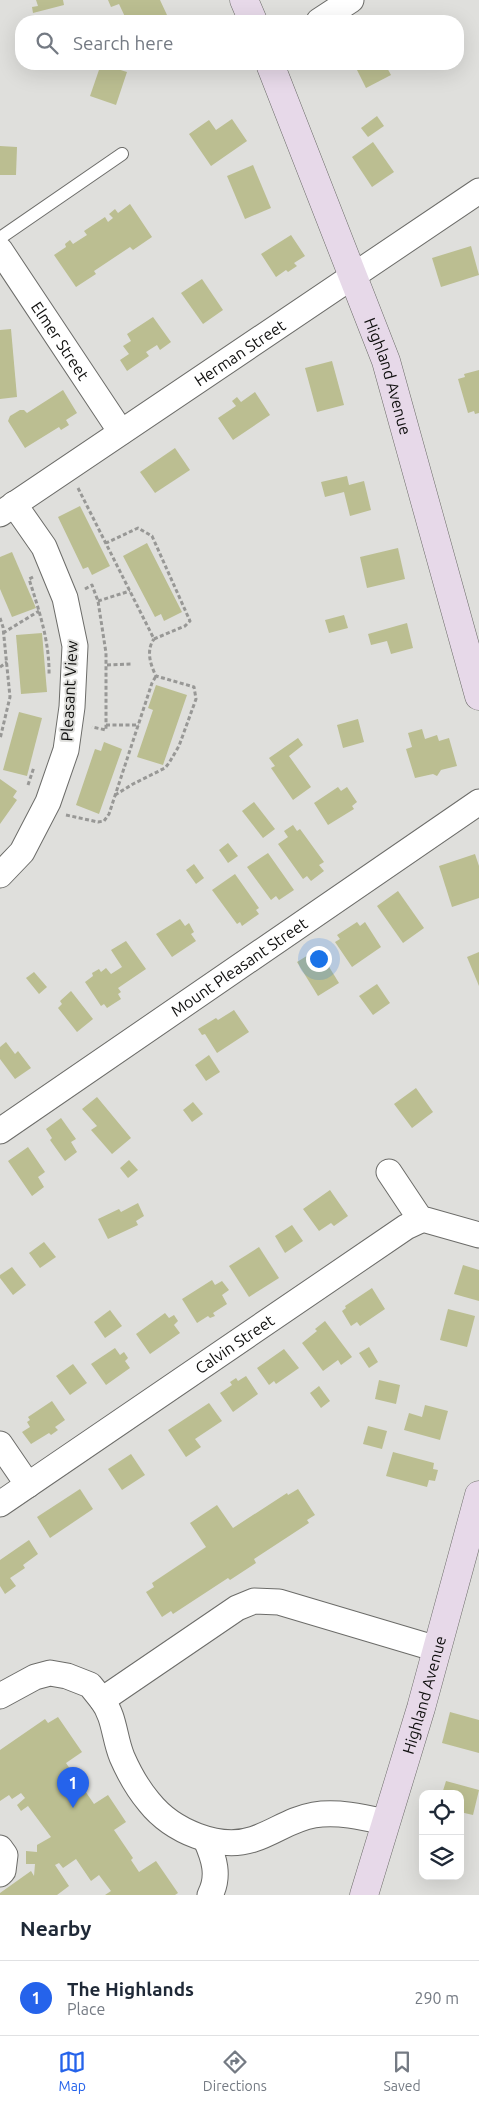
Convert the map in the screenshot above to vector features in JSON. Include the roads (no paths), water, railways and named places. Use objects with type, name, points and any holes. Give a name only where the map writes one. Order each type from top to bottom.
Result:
[{"type":"main road","points":[[244,0],[250,15]]},
{"type":"main road","name":"Highland Avenue","points":[[272,70],[386,361],[479,696]]},
{"type":"main road","name":"Highland Avenue","points":[[364,1895],[421,1708],[479,1495]]},
{"type":"street","points":[[328,15],[351,0]]},
{"type":"street","name":"Herman Street","points":[[7,509],[479,191]]},
{"type":"street","name":"Elmer Street","points":[[0,250],[121,432]]},
{"type":"street","name":"Pleasant View","points":[[0,874],[22,852],[48,802],[66,750],[72,707],[75,646],[65,598],[44,547],[7,509]]},
{"type":"street","name":"Mount Pleasant Street","points":[[0,1131],[479,802]]},
{"type":"street","points":[[389,1172],[421,1220],[479,1235]]},
{"type":"street","name":"Calvin Street","points":[[0,1504],[406,1227],[421,1220]]},
{"type":"street","points":[[0,1444],[28,1485]]},
{"type":"street","points":[[102,1700],[238,1608],[254,1601],[279,1602],[437,1649]]},
{"type":"street","points":[[0,1696],[35,1677],[50,1673],[66,1676],[90,1686],[109,1710],[122,1756],[137,1786],[150,1804],[177,1825],[206,1840],[240,1843],[256,1838],[286,1823],[316,1814],[357,1816],[385,1822]]},
{"type":"street","points":[[206,1840],[214,1857],[215,1886],[210,1895]]},
{"type":"street","points":[[0,1848],[5,1855],[3,1871],[0,1874]]},
{"type":"lane","points":[[0,238],[122,154]]},
{"type":"place","name":"The Highlands","points":[[73,1808]]}]
